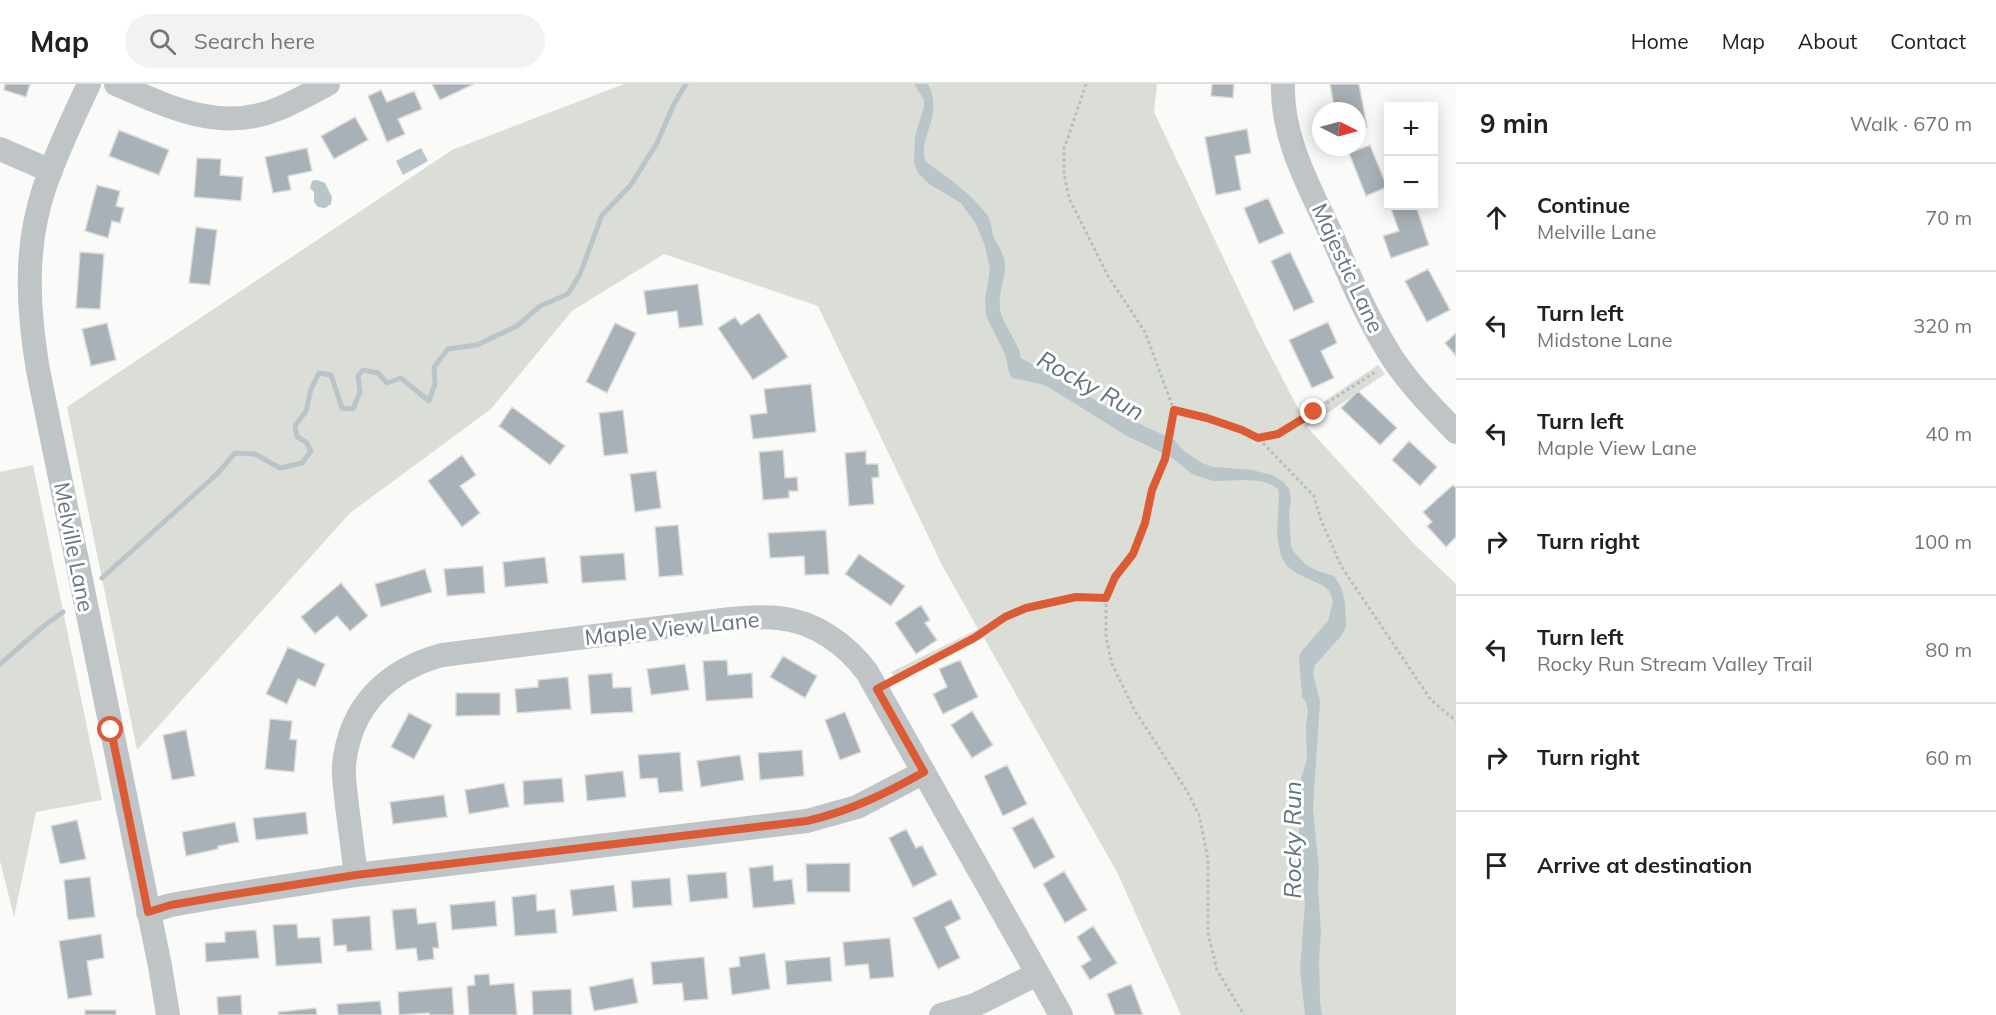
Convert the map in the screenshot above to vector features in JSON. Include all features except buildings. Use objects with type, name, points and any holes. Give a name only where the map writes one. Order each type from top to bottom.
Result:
[{"type":"street","name":"Melville Lane","points":[[89,84],[41,197],[33,237],[29,275],[31,329],[168,1015]]},
{"type":"street","points":[[116,84],[187,114],[223,118],[257,115],[277,110],[328,84]]},
{"type":"street","name":"Majestic Lane","points":[[1283,84],[1285,113],[1295,154],[1374,326],[1419,393],[1456,432]]},
{"type":"street","points":[[0,148],[51,171]]},
{"type":"street","name":"Maple View Lane","points":[[356,875],[344,778],[347,745],[357,720],[371,697],[391,678],[425,660],[454,654],[731,619],[778,618],[813,627],[830,636],[861,663],[1061,1015]]},
{"type":"street","points":[[148,912],[171,905],[356,875],[807,821],[857,807],[924,772]]},
{"type":"street","points":[[941,1015],[975,1005],[1037,974]]},
{"type":"path","points":[[1086,84],[1064,149],[1064,173],[1069,198],[1108,276],[1145,332],[1174,410],[1165,459],[1152,490],[1145,523],[1133,554],[1115,577],[1106,598],[1106,637],[1113,664],[1135,711],[1187,791],[1199,815],[1208,859],[1208,933],[1217,970],[1244,1015]]},
{"type":"path","points":[[1258,438],[1278,434],[1381,369]]},
{"type":"path","points":[[1174,410],[1207,418],[1258,438],[1314,496],[1321,520],[1341,566],[1431,700],[1456,721]]},
{"type":"path","points":[[877,689],[974,638],[1005,617],[1026,608],[1076,597],[1106,598]]},
{"type":"shaded area","points":[[624,84],[1157,84],[1154,112],[1263,341],[1302,416],[1378,365],[1385,374],[1307,427],[1414,544],[1456,584],[1456,1015],[1181,1015],[1117,872],[984,638],[897,681],[891,672],[978,629],[942,565],[818,306],[664,254],[572,311],[491,409],[350,513],[137,750],[67,407],[452,150]]},
{"type":"shaded area","name":"Rocky Run","points":[[914,84],[928,84],[932,96],[932,117],[924,144],[926,162],[967,193],[989,218],[993,235],[1005,263],[1000,300],[1001,313],[1021,358],[1117,413],[1174,440],[1184,451],[1202,463],[1213,467],[1252,470],[1272,475],[1283,482],[1289,489],[1291,498],[1289,513],[1291,546],[1306,565],[1334,576],[1341,587],[1345,603],[1346,626],[1342,635],[1315,665],[1313,674],[1320,701],[1313,809],[1319,870],[1321,932],[1319,959],[1322,1015],[1305,1015],[1300,969],[1305,904],[1303,883],[1296,857],[1296,843],[1299,834],[1298,805],[1301,779],[1307,759],[1308,712],[1306,702],[1302,697],[1299,657],[1328,621],[1333,601],[1330,592],[1324,586],[1298,574],[1287,566],[1281,556],[1277,535],[1278,489],[1261,481],[1213,481],[1192,474],[1171,457],[1127,436],[1045,385],[1012,378],[1005,354],[986,316],[985,300],[990,269],[985,246],[976,224],[961,203],[929,184],[918,173],[914,163],[915,136],[924,100]]},
{"type":"shaded area","points":[[421,148],[428,161],[403,175],[396,161]]},
{"type":"shaded area","points":[[312,181],[325,183],[332,197],[331,204],[325,208],[318,207],[314,202],[314,192],[310,188]]},
{"type":"shaded area","points":[[33,465],[102,800],[36,812],[14,917],[0,861],[0,472]]},
{"type":"waterway","points":[[102,578],[218,473],[235,453],[255,454],[280,468],[302,463],[311,451],[306,442],[297,437],[295,426],[306,411],[311,389],[319,373],[331,375],[342,408],[353,409],[360,392],[358,376],[363,370],[378,373],[387,383],[401,378],[429,401],[435,384],[434,367],[448,349],[477,345],[517,326],[540,306],[568,294],[580,274],[602,215],[630,186],[657,143],[674,104],[686,84]]},
{"type":"waterway","points":[[0,664],[63,612]]},
{"type":"route","points":[[111,730],[148,912],[171,905],[356,875],[807,821],[832,815],[857,807],[924,772],[877,689],[974,638],[1005,617],[1026,608],[1076,597],[1106,598],[1115,577],[1133,554],[1145,523],[1152,490],[1165,459],[1174,410],[1207,418],[1258,438],[1278,434],[1314,412]]}]
